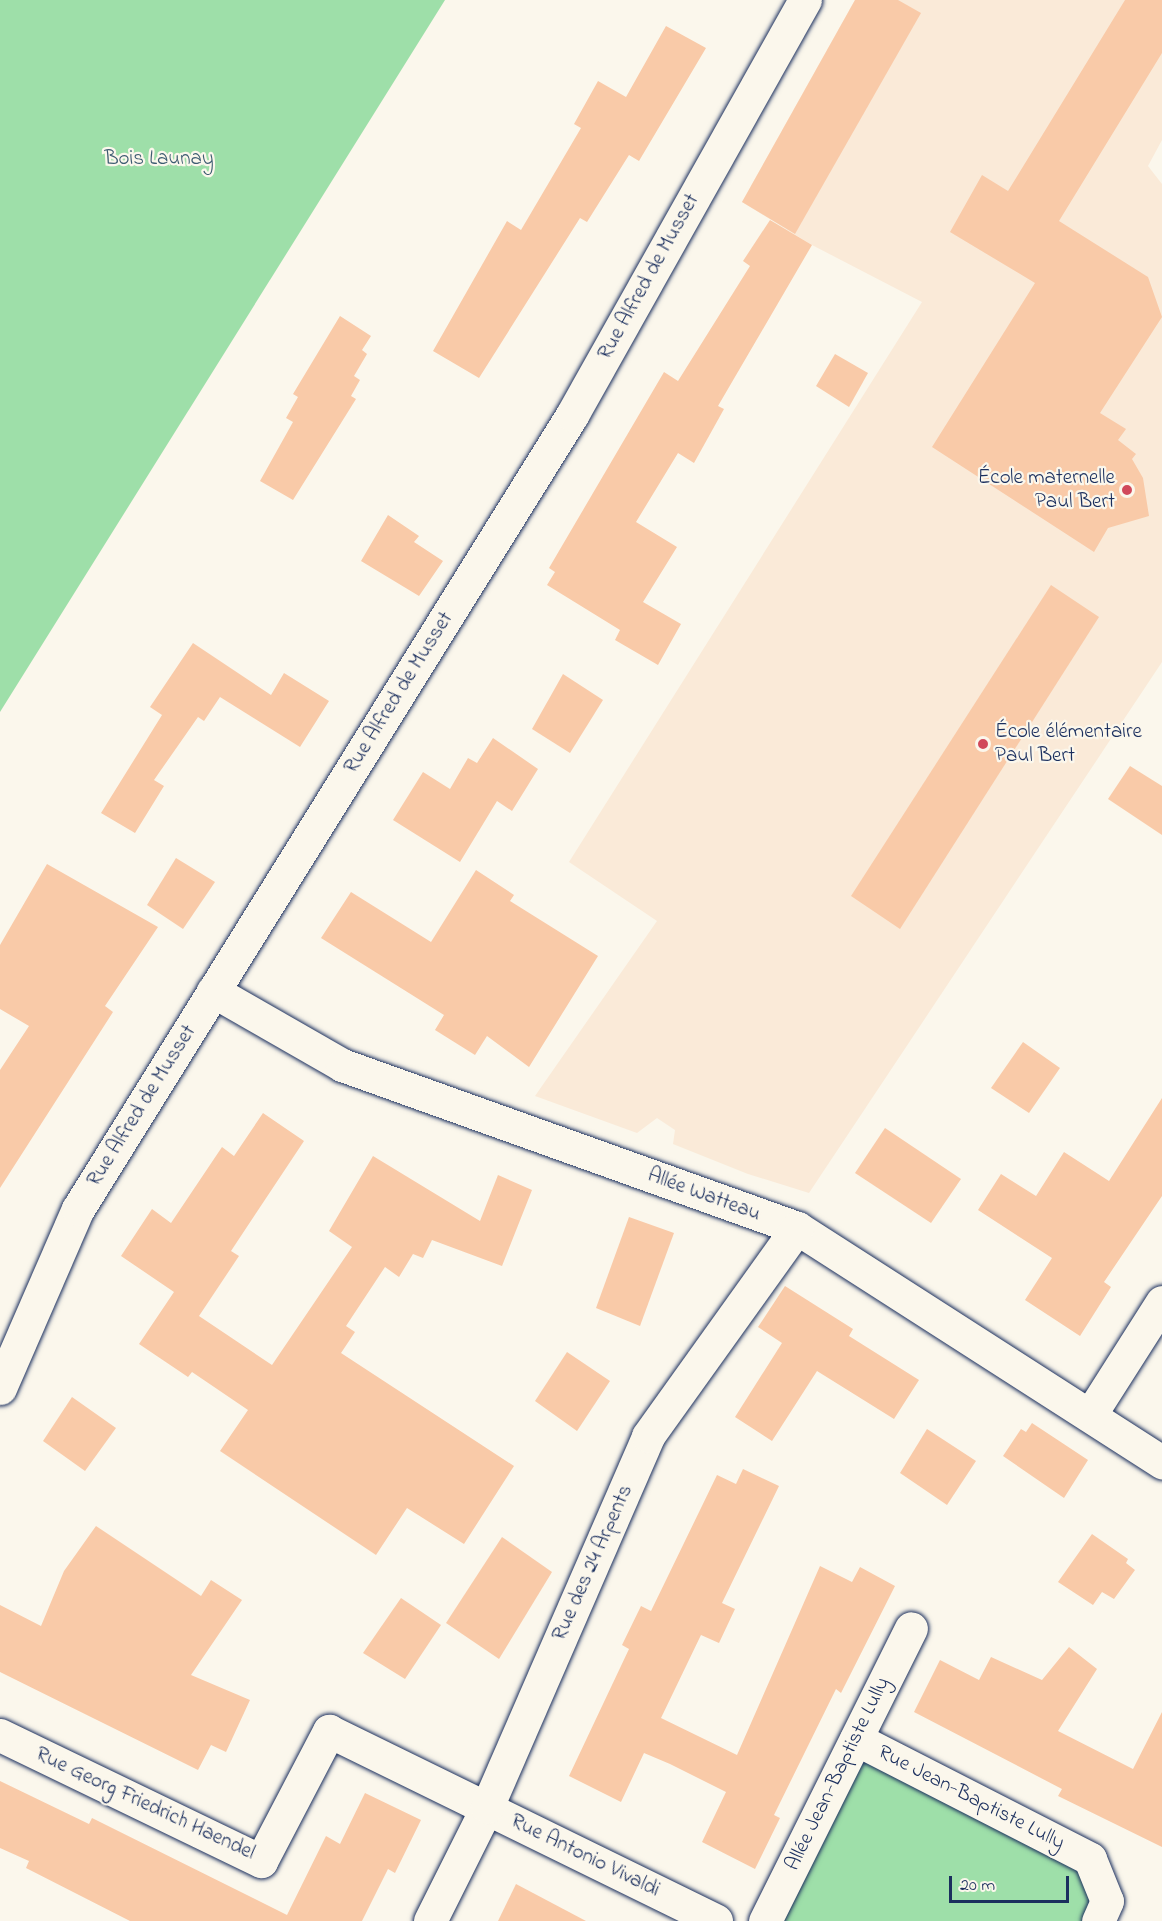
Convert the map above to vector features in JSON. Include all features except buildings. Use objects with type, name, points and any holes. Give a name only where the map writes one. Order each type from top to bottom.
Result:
[{"type":"street","name":"Rue Alfred de Musset","points":[[0,1389],[78,1209],[572,415],[805,0]]},
{"type":"street","name":"Allée Watteau","points":[[213,992],[342,1065],[797,1228],[1162,1462]]},
{"type":"street","name":"Rue des 24 Arpents","points":[[430,1921],[486,1807],[648,1436],[797,1228]]},
{"type":"street","points":[[1090,1415],[1162,1302]]},
{"type":"street","name":"Allée Jean-Baptiste Lully","points":[[765,1921],[911,1628]]},
{"type":"street","name":"Rue Georg Friedrich Haendel","points":[[0,1735],[261,1860],[329,1731],[486,1807]]},
{"type":"street","name":"Rue Jean-Baptiste Lully","points":[[856,1739],[1090,1859],[1107,1901],[1098,1921]]},
{"type":"street","name":"Rue Antonio Vivaldi","points":[[486,1807],[716,1921]]},
{"type":"shaded area","points":[[855,0],[1162,0],[1162,140],[1148,166],[1162,184],[1162,662],[809,1193],[748,1174],[673,1144],[675,1130],[657,1118],[637,1133],[535,1096],[657,921],[569,862],[922,302],[812,245],[742,202]]},
{"type":"green space","name":"Bois Launay","points":[[0,0],[445,0],[0,712]]},
{"type":"green space","points":[[856,1739],[1090,1859],[1098,1921],[765,1921]]},
{"type":"place","name":"École maternelle Paul Bert","points":[[1127,490]]},
{"type":"place","name":"École élémentaire Paul Bert","points":[[983,744]]}]
